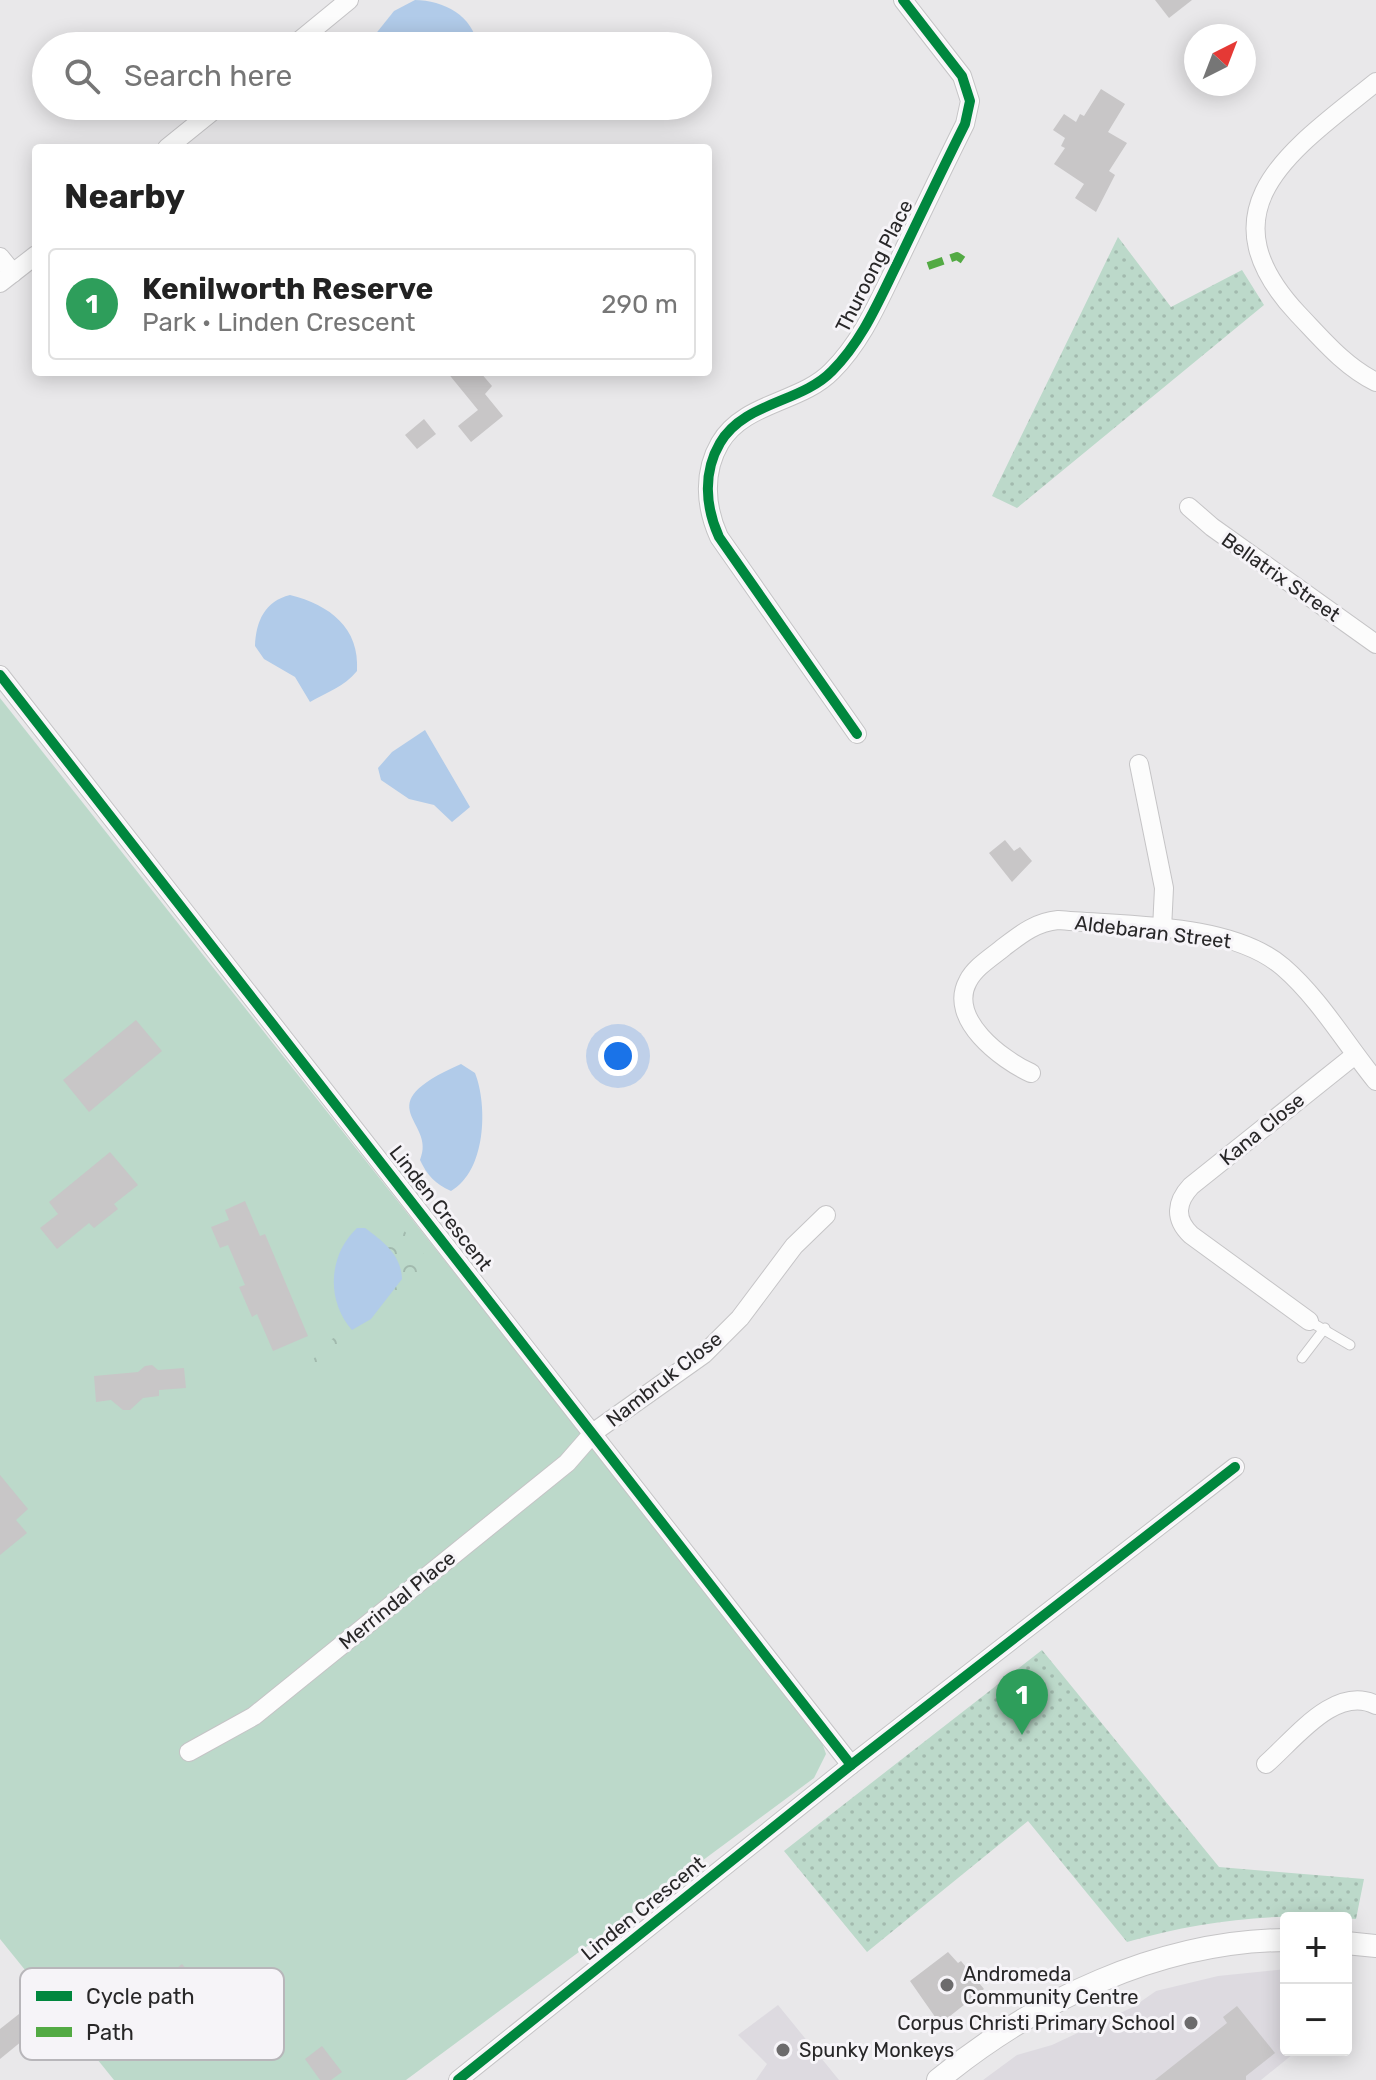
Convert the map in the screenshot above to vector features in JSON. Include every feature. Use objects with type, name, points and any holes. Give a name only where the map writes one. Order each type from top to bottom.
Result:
[{"type":"street","points":[[310,32],[349,0]]},
{"type":"street","name":"Thuroong Place","points":[[857,734],[719,537],[710,513],[709,476],[721,442],[735,424],[824,379],[856,343],[965,124],[969,90],[954,63],[903,0]]},
{"type":"street","points":[[1376,82],[1302,143],[1283,163],[1262,199],[1255,231],[1263,267],[1277,291],[1337,355],[1376,382]]},
{"type":"street","points":[[172,144],[202,120]]},
{"type":"street","points":[[0,257],[7,278],[32,258]]},
{"type":"street","name":"Bellatrix Street","points":[[1189,507],[1212,527],[1376,644]]},
{"type":"street","name":"Linden Crescent","points":[[0,675],[851,1765]]},
{"type":"street","points":[[1139,764],[1164,888],[1162,929]]},
{"type":"street","name":"Aldebaran Street","points":[[1031,1073],[1005,1060],[968,1017],[963,998],[973,973],[1019,935],[1051,920],[1162,929],[1234,941],[1273,959],[1292,975],[1376,1081]]},
{"type":"street","name":"Kana Close","points":[[1317,1325],[1191,1235],[1169,1211],[1191,1186],[1355,1055]]},
{"type":"street","name":"Nambruk Close","points":[[594,1432],[704,1354],[740,1318],[794,1246],[826,1215]]},
{"type":"street","name":"Merrindal Place","points":[[189,1752],[254,1716],[567,1463],[594,1432]]},
{"type":"street","name":"Linden Crescent","points":[[458,2080],[851,1765],[1235,1467]]},
{"type":"street","points":[[1266,1764],[1330,1708],[1352,1694],[1376,1705]]},
{"type":"street","points":[[1352,1944],[1376,1946],[1376,1939]]},
{"type":"street","points":[[938,2080],[1018,2022],[1102,1980],[1214,1948],[1280,1941]]},
{"type":"lane","points":[[1302,1358],[1317,1325],[1350,1345]]},
{"type":"shaded area","name":"Corpus Christi Primary School","points":[[1280,1970],[1280,2056],[1291,2056],[1261,2080],[983,2080],[1017,2055],[1052,2045],[1133,2007],[1156,1991],[1218,1976]]},
{"type":"shaded area","name":"Spunky Monkeys","points":[[778,2005],[839,2080],[756,2080],[767,2064],[738,2035]]},
{"type":"green space","points":[[1118,237],[1171,307],[1242,270],[1264,305],[1017,508],[992,496]]},
{"type":"green space","points":[[0,698],[819,1734],[826,1754],[814,1778],[406,2080],[114,2080],[98,2060],[284,2060],[284,1968],[23,1968],[0,1939]]},
{"type":"green space","points":[[402,1228],[426,1257],[427,1277],[378,1327],[325,1370],[311,1362],[328,1342],[367,1313],[398,1268],[383,1242],[387,1229]]},
{"type":"green space","points":[[1042,1650],[1219,1867],[1364,1879],[1356,1919],[1352,1919],[1352,1912],[1280,1912],[1280,1917],[1212,1923],[1127,1942],[1028,1821],[867,1952],[784,1851]]},
{"type":"water","points":[[415,0],[436,3],[463,18],[473,32],[377,32],[394,11]]},
{"type":"water","points":[[290,595],[318,605],[340,621],[348,631],[357,656],[357,671],[352,677],[310,702],[295,677],[264,659],[255,646],[257,628],[268,607]]},
{"type":"water","points":[[425,730],[470,807],[452,822],[434,805],[409,799],[381,780],[378,768],[392,752]]},
{"type":"water","points":[[461,1064],[475,1073],[479,1087],[481,1137],[471,1169],[463,1182],[451,1191],[432,1178],[420,1160],[423,1146],[410,1113],[410,1103],[416,1092],[432,1079]]},
{"type":"water","points":[[357,1228],[365,1228],[390,1250],[401,1270],[402,1279],[371,1319],[352,1330],[338,1306],[334,1278],[340,1251]]},
{"type":"building","points":[[1155,0],[1192,0],[1169,18]]},
{"type":"building","points":[[1101,89],[1125,104],[1108,132],[1127,143],[1109,171],[1115,175],[1096,212],[1075,198],[1084,184],[1054,164],[1065,148],[1061,146],[1065,138],[1053,130],[1064,114],[1076,122],[1080,114],[1084,116]]},
{"type":"building","points":[[450,376],[483,376],[492,386],[485,394],[503,416],[471,442],[458,426],[478,410]]},
{"type":"building","points":[[424,419],[436,434],[417,449],[405,435]]},
{"type":"building","points":[[1005,840],[1014,851],[1020,847],[1032,861],[1012,882],[989,853]]},
{"type":"building","points":[[136,1020],[162,1051],[89,1112],[63,1080]]},
{"type":"building","points":[[110,1152],[138,1185],[114,1204],[118,1209],[94,1228],[89,1223],[57,1249],[40,1228],[58,1214],[49,1202]]},
{"type":"building","points":[[245,1201],[260,1236],[265,1234],[308,1336],[273,1351],[257,1314],[252,1317],[239,1287],[245,1285],[228,1245],[220,1248],[211,1227],[229,1220],[225,1210]]},
{"type":"building","points":[[152,1365],[158,1370],[184,1368],[186,1388],[159,1390],[159,1396],[143,1398],[130,1410],[123,1410],[111,1400],[96,1402],[94,1376],[138,1372]]},
{"type":"building","points":[[0,1475],[28,1509],[16,1520],[27,1533],[0,1555]]},
{"type":"building","name":"Andromeda Community Centre","points":[[948,1952],[958,1963],[961,1961],[984,1989],[940,2024],[910,1981]]},
{"type":"building","points":[[1237,2006],[1275,2053],[1246,2076],[1246,2080],[1155,2080],[1227,2023],[1223,2017]]},
{"type":"building","points":[[20,2015],[20,2043],[0,2059],[0,2029]]},
{"type":"building","points":[[322,2046],[342,2072],[331,2080],[320,2080],[305,2059]]},
{"type":"marked path","points":[[928,266],[957,256],[963,260]]},
{"type":"cycle path","points":[[857,734],[719,537],[711,513],[708,489],[715,454],[730,429],[758,411],[819,382],[853,346],[877,305],[965,124],[970,101],[962,76],[903,0]]},
{"type":"cycle path","points":[[0,675],[851,1765]]},
{"type":"cycle path","points":[[458,2080],[851,1765],[1235,1467]]},
{"type":"place","name":"Kenilworth Reserve","points":[[1022,1735]]},
{"type":"place","name":"Andromeda Community Centre","points":[[947,1985]]},
{"type":"place","name":"Corpus Christi Primary School","points":[[1191,2023]]},
{"type":"place","name":"Spunky Monkeys","points":[[783,2050]]}]
